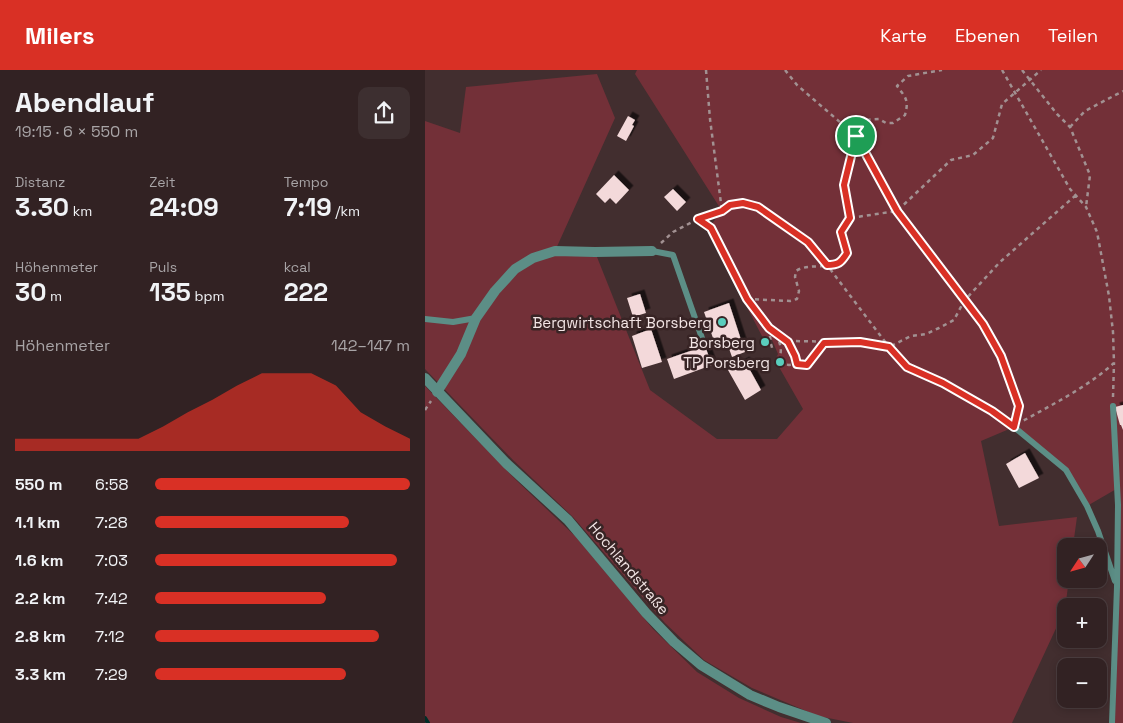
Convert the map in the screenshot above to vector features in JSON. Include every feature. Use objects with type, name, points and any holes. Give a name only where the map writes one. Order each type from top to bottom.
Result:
[{"type":"street","points":[[437,392],[461,354],[476,318],[495,291],[515,269],[533,258],[555,251],[653,251]]},
{"type":"street","name":"Hochlandstraße","points":[[425,378],[507,464],[568,520],[652,620],[674,642],[701,664],[750,694],[779,707],[826,723]]},
{"type":"lane","points":[[653,251],[673,255],[703,341]]},
{"type":"lane","points":[[425,319],[453,322],[476,318]]},
{"type":"lane","points":[[1111,723],[1117,587],[1118,505],[1113,406]]},
{"type":"lane","points":[[1014,427],[1066,470],[1087,506],[1098,531],[1117,587]]},
{"type":"path","points":[[706,70],[710,119],[722,211]]},
{"type":"path","points":[[785,70],[797,85],[856,136],[897,211],[983,324],[1001,356],[1019,406],[1014,427]]},
{"type":"path","points":[[747,299],[790,301],[797,299],[799,291],[795,277],[796,271],[801,268],[835,265],[843,260],[847,253],[841,232],[850,218],[844,185],[856,136],[865,120],[879,119],[886,123],[893,123],[905,115],[908,105],[897,86],[908,76],[942,70]]},
{"type":"path","points":[[1003,70],[1070,189],[1086,207],[1097,232],[1109,296],[1113,332],[1113,406]]},
{"type":"path","points":[[1022,70],[1069,126],[1089,175],[1086,207]]},
{"type":"path","points":[[850,218],[897,211],[951,160],[973,155],[993,138],[1002,104],[1041,70]]},
{"type":"path","points":[[1069,126],[1085,110],[1123,91]]},
{"type":"path","points":[[788,342],[860,342],[889,347],[911,336],[926,334],[939,328],[954,320],[964,301],[1000,262],[1076,195]]},
{"type":"path","points":[[653,251],[673,232],[698,219],[722,211],[730,205],[743,203],[758,207],[808,242],[889,347],[907,367],[951,388],[992,411],[1014,427]]},
{"type":"path","points":[[698,219],[711,228],[747,299],[769,328],[788,342],[797,364]]},
{"type":"path","points":[[769,328],[773,351]]},
{"type":"path","points":[[775,333],[781,351],[777,363],[807,365],[824,343]]},
{"type":"path","points":[[1014,427],[1074,392],[1114,363]]},
{"type":"shaded area","points":[[637,70],[1123,70],[1123,723],[1115,723],[1118,488],[1087,506],[1066,470],[1014,427],[981,441],[999,526],[1077,517],[1074,538],[1057,538],[1057,588],[1068,588],[1066,598],[1057,598],[1057,626],[1012,723],[853,723],[818,716],[752,688],[704,660],[665,623],[573,517],[513,460],[425,369],[425,121],[460,133],[466,87],[597,74],[615,118],[555,251],[595,252],[650,390],[717,439],[777,439],[803,409],[775,360],[778,354],[772,340],[763,338],[707,230],[722,211],[635,74]]},
{"type":"shaded area","points":[[425,386],[517,481],[575,536],[653,629],[697,672],[739,698],[781,717],[801,723],[425,723]]},
{"type":"building","points":[[628,116],[635,120],[626,141],[617,136]]},
{"type":"building","points":[[614,175],[629,190],[616,204],[610,198],[605,203],[596,194]]},
{"type":"building","points":[[673,189],[686,202],[677,211],[664,197]]},
{"type":"building","points":[[640,294],[646,313],[633,317],[627,298]]},
{"type":"building","name":"Bergwirtschaft Borsberg","points":[[729,303],[745,352],[732,357],[725,337],[714,341],[704,312]]},
{"type":"building","points":[[651,329],[662,362],[642,368],[632,336]]},
{"type":"building","points":[[705,346],[712,365],[674,379],[667,359]]},
{"type":"building","points":[[745,361],[761,390],[745,400],[728,370]]},
{"type":"building","points":[[1123,405],[1123,430],[1115,407]]},
{"type":"building","points":[[1025,453],[1039,478],[1019,488],[1006,464]]},
{"type":"waterway","points":[[425,718],[428,723]]},
{"type":"place","name":"Bergwirtschaft Borsberg","points":[[722,322]]},
{"type":"place","name":"Borsberg","points":[[765,342]]},
{"type":"place","name":"TP Porsberg","points":[[780,362]]},
{"type":"route","points":[[856,136],[897,211],[983,324],[1001,356],[1019,406],[1014,427],[992,411],[943,383],[907,367],[889,347],[860,342],[824,343],[807,365],[797,364],[788,342],[769,328],[747,299],[711,228],[698,219],[722,211],[730,205],[743,203],[758,207],[808,242],[827,265],[835,265],[843,260],[847,253],[841,232],[850,218],[844,185],[856,136]]}]
